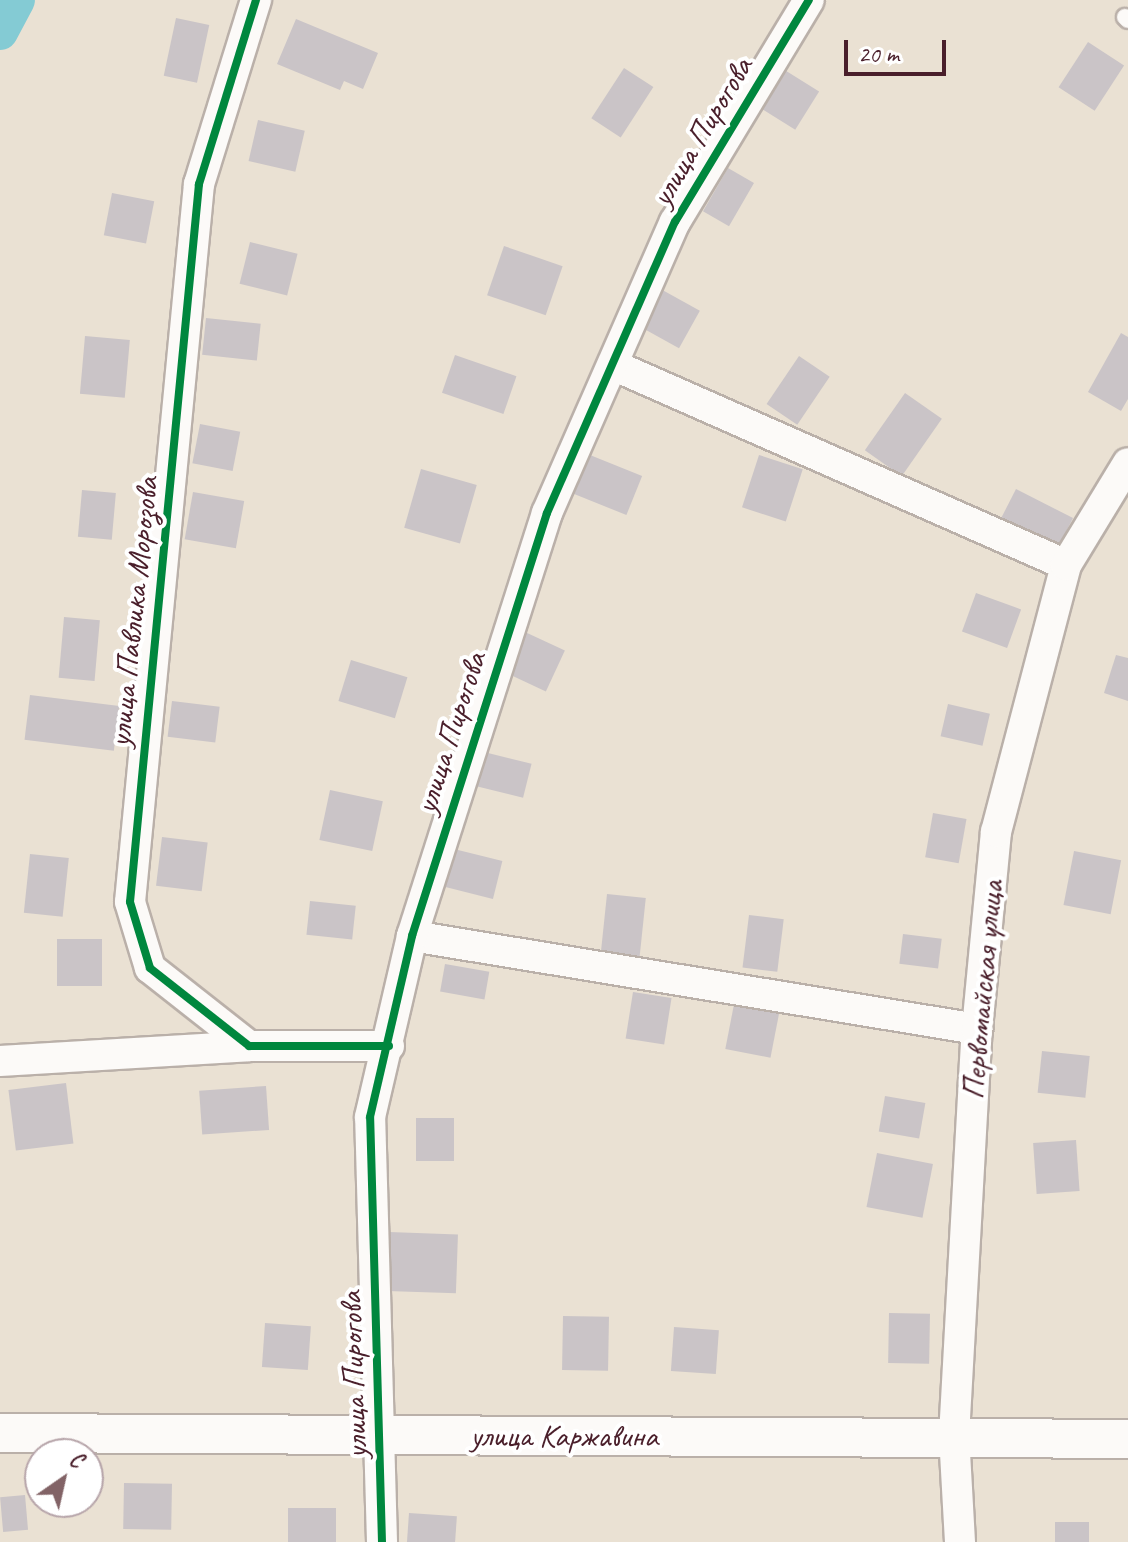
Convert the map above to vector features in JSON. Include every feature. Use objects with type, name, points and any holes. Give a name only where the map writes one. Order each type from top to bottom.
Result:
[{"type":"street","name":"улица Павлика Морозова","points":[[249,1046],[150,968],[130,902],[199,184],[256,0]]},
{"type":"street","name":"улица Пирогова","points":[[382,1542],[370,1117],[389,1046],[412,936],[547,513],[675,222],[809,0]]},
{"type":"street","points":[[613,365],[1066,565]]},
{"type":"street","name":"Первомайская улица","points":[[960,1542],[954,1436],[977,1029],[996,832],[1066,565],[1128,463]]},
{"type":"street","points":[[412,936],[977,1029]]},
{"type":"street","points":[[0,1061],[249,1046],[389,1046]]},
{"type":"street","name":"улица Каржавина","points":[[4,1433],[1128,1439]]},
{"type":"building","points":[[176,18],[209,25],[197,83],[164,76]]},
{"type":"building","points":[[296,19],[378,53],[363,89],[344,81],[340,90],[277,64]]},
{"type":"building","points":[[1088,42],[1124,65],[1095,111],[1059,87]]},
{"type":"building","points":[[775,64],[819,92],[795,130],[751,102]]},
{"type":"building","points":[[624,68],[653,87],[621,137],[591,118]]},
{"type":"building","points":[[258,120],[305,131],[295,172],[249,161]]},
{"type":"building","points":[[728,168],[754,183],[729,226],[703,211]]},
{"type":"building","points":[[112,193],[154,201],[146,243],[104,235]]},
{"type":"building","points":[[250,242],[298,254],[287,296],[240,284]]},
{"type":"building","points":[[504,246],[563,266],[546,315],[487,295]]},
{"type":"building","points":[[657,287],[700,311],[679,348],[636,325]]},
{"type":"building","points":[[206,318],[261,324],[257,361],[202,355]]},
{"type":"building","points":[[1121,333],[1128,337],[1128,399],[1121,411],[1088,392]]},
{"type":"building","points":[[85,336],[130,340],[125,398],[80,394]]},
{"type":"building","points":[[455,355],[516,376],[503,414],[442,393]]},
{"type":"building","points":[[799,356],[830,377],[797,425],[767,404]]},
{"type":"building","points":[[905,393],[942,419],[902,476],[865,450]]},
{"type":"building","points":[[200,424],[240,432],[233,471],[192,463]]},
{"type":"building","points":[[580,451],[642,476],[626,515],[564,490]]},
{"type":"building","points":[[759,455],[803,469],[786,522],[742,507]]},
{"type":"building","points":[[421,469],[477,485],[460,544],[404,528]]},
{"type":"building","points":[[1016,489],[1073,518],[1058,548],[1001,519]]},
{"type":"building","points":[[82,490],[116,493],[112,540],[78,537]]},
{"type":"building","points":[[193,492],[244,501],[236,548],[185,539]]},
{"type":"building","points":[[976,593],[1021,609],[1007,648],[962,632]]},
{"type":"building","points":[[64,617],[100,620],[95,681],[59,678]]},
{"type":"building","points":[[525,632],[565,651],[546,691],[506,673]]},
{"type":"building","points":[[1116,655],[1128,658],[1128,701],[1104,693]]},
{"type":"building","points":[[351,660],[407,677],[395,718],[338,701]]},
{"type":"building","points":[[30,695],[119,706],[114,751],[25,740]]},
{"type":"building","points":[[172,701],[220,707],[215,743],[168,737]]},
{"type":"building","points":[[948,704],[990,714],[982,746],[941,736]]},
{"type":"building","points":[[484,752],[532,764],[523,798],[476,786]]},
{"type":"building","points":[[330,790],[383,801],[372,851],[319,840]]},
{"type":"building","points":[[933,813],[966,819],[959,863],[925,857]]},
{"type":"building","points":[[162,837],[208,843],[202,891],[156,886]]},
{"type":"building","points":[[450,848],[502,861],[493,899],[441,886]]},
{"type":"building","points":[[1074,851],[1121,860],[1111,914],[1064,905]]},
{"type":"building","points":[[30,854],[69,858],[63,917],[24,913]]},
{"type":"building","points":[[607,894],[646,898],[640,957],[601,953]]},
{"type":"building","points":[[310,901],[356,906],[352,940],[306,935]]},
{"type":"building","points":[[749,915],[784,919],[777,972],[743,968]]},
{"type":"building","points":[[903,934],[942,939],[938,969],[899,964]]},
{"type":"building","points":[[57,939],[102,939],[102,986],[57,986]]},
{"type":"building","points":[[445,964],[489,972],[484,999],[440,992]]},
{"type":"building","points":[[633,992],[672,998],[664,1045],[626,1038]]},
{"type":"building","points":[[736,994],[781,1003],[770,1058],[725,1049]]},
{"type":"building","points":[[1042,1051],[1090,1056],[1085,1098],[1038,1093]]},
{"type":"building","points":[[66,1083],[73,1144],[16,1151],[8,1090]]},
{"type":"building","points":[[266,1086],[269,1130],[202,1135],[199,1091]]},
{"type":"building","points":[[885,1096],[925,1103],[919,1139],[879,1131]]},
{"type":"building","points":[[416,1118],[454,1118],[454,1161],[416,1161]]},
{"type":"building","points":[[1076,1140],[1080,1191],[1037,1194],[1033,1143]]},
{"type":"building","points":[[877,1153],[933,1164],[922,1218],[867,1207]]},
{"type":"building","points":[[389,1232],[458,1234],[456,1293],[387,1291]]},
{"type":"building","points":[[889,1313],[930,1314],[929,1364],[888,1363]]},
{"type":"building","points":[[563,1316],[609,1317],[608,1371],[562,1370]]},
{"type":"building","points":[[265,1323],[311,1326],[308,1370],[262,1367]]},
{"type":"building","points":[[674,1327],[719,1330],[716,1374],[671,1371]]},
{"type":"building","points":[[124,1483],[172,1484],[171,1530],[123,1529]]},
{"type":"building","points":[[24,1495],[24,1518],[27,1518],[28,1530],[3,1532],[0,1497]]},
{"type":"building","points":[[288,1508],[336,1508],[336,1542],[288,1542]]},
{"type":"building","points":[[409,1513],[457,1516],[455,1542],[407,1542]]},
{"type":"building","points":[[1055,1522],[1089,1522],[1089,1542],[1055,1542]]},
{"type":"waterway","points":[[0,32],[17,0]]},
{"type":"cycle path","points":[[256,0],[199,184],[130,902],[150,968],[249,1046],[389,1046]]},
{"type":"cycle path","points":[[382,1542],[370,1117],[412,936],[547,513],[675,222],[809,0]]}]
